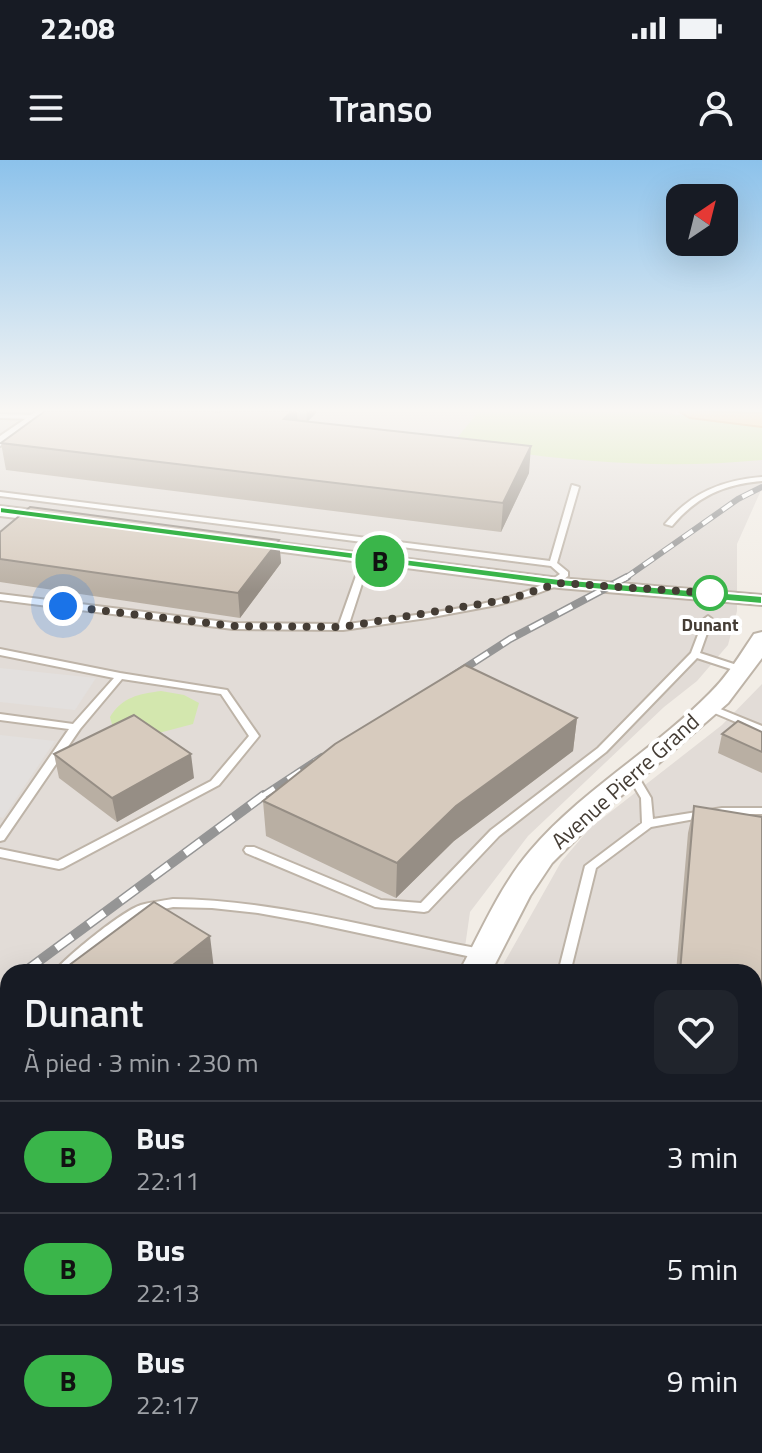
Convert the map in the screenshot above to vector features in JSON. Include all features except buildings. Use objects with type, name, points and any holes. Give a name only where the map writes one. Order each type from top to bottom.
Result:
[{"type":"street","points":[[0,511],[198,537]]},
{"type":"street","points":[[229,541],[559,583],[762,600]]},
{"type":"street","name":"Avenue Pierre Grand","points":[[480,963],[540,857],[708,707],[743,670],[762,639]]},
{"type":"lane","points":[[669,524],[682,508],[707,490],[728,482],[762,479]]},
{"type":"lane","points":[[553,564],[575,487]]},
{"type":"lane","points":[[0,494],[553,564],[565,574],[559,583],[510,599],[343,627],[233,626],[0,597]]},
{"type":"lane","points":[[343,627],[366,559]]},
{"type":"lane","points":[[250,850],[379,904],[424,908],[495,833],[602,750],[695,654],[708,619]]},
{"type":"lane","points":[[0,652],[120,676],[224,692],[254,736],[215,783],[59,865],[0,853]]},
{"type":"lane","points":[[695,654],[743,670]]},
{"type":"lane","points":[[0,837],[76,727],[120,676]]},
{"type":"lane","points":[[708,707],[762,730]]},
{"type":"lane","points":[[0,717],[76,727]]},
{"type":"lane","points":[[631,773],[646,798],[648,824]]},
{"type":"lane","points":[[566,964],[591,866],[648,824],[722,811],[762,811]]},
{"type":"lane","points":[[71,964],[142,910],[172,904],[235,906],[480,963]]},
{"type":"shaded area","points":[[0,471],[762,471],[762,488],[737,544],[737,611],[728,645],[697,681],[664,707],[528,836],[470,912],[461,964],[0,964]]},
{"type":"shaded area","points":[[0,668],[96,678],[75,710],[0,702]]},
{"type":"shaded area","points":[[762,684],[762,964],[504,964],[561,862],[590,828],[722,725]]},
{"type":"shaded area","points":[[0,735],[55,741],[3,818],[0,817]]},
{"type":"green space","points":[[161,691],[184,695],[199,703],[193,724],[155,734],[113,728],[110,717],[120,705],[138,695]]},
{"type":"railway","points":[[626,577],[738,499],[762,487]]},
{"type":"railway","points":[[448,679],[510,639],[626,577]]},
{"type":"railway","points":[[264,795],[322,757]]},
{"type":"railway","points":[[35,964],[264,795]]},
{"type":"bus line","name":"B","points":[[0,511],[559,583],[710,593],[762,600]]},
{"type":"place","name":"Dunant","points":[[710,593]]},
{"type":"route","points":[[63,606],[233,626],[343,627],[510,599],[559,583],[710,593]]}]
